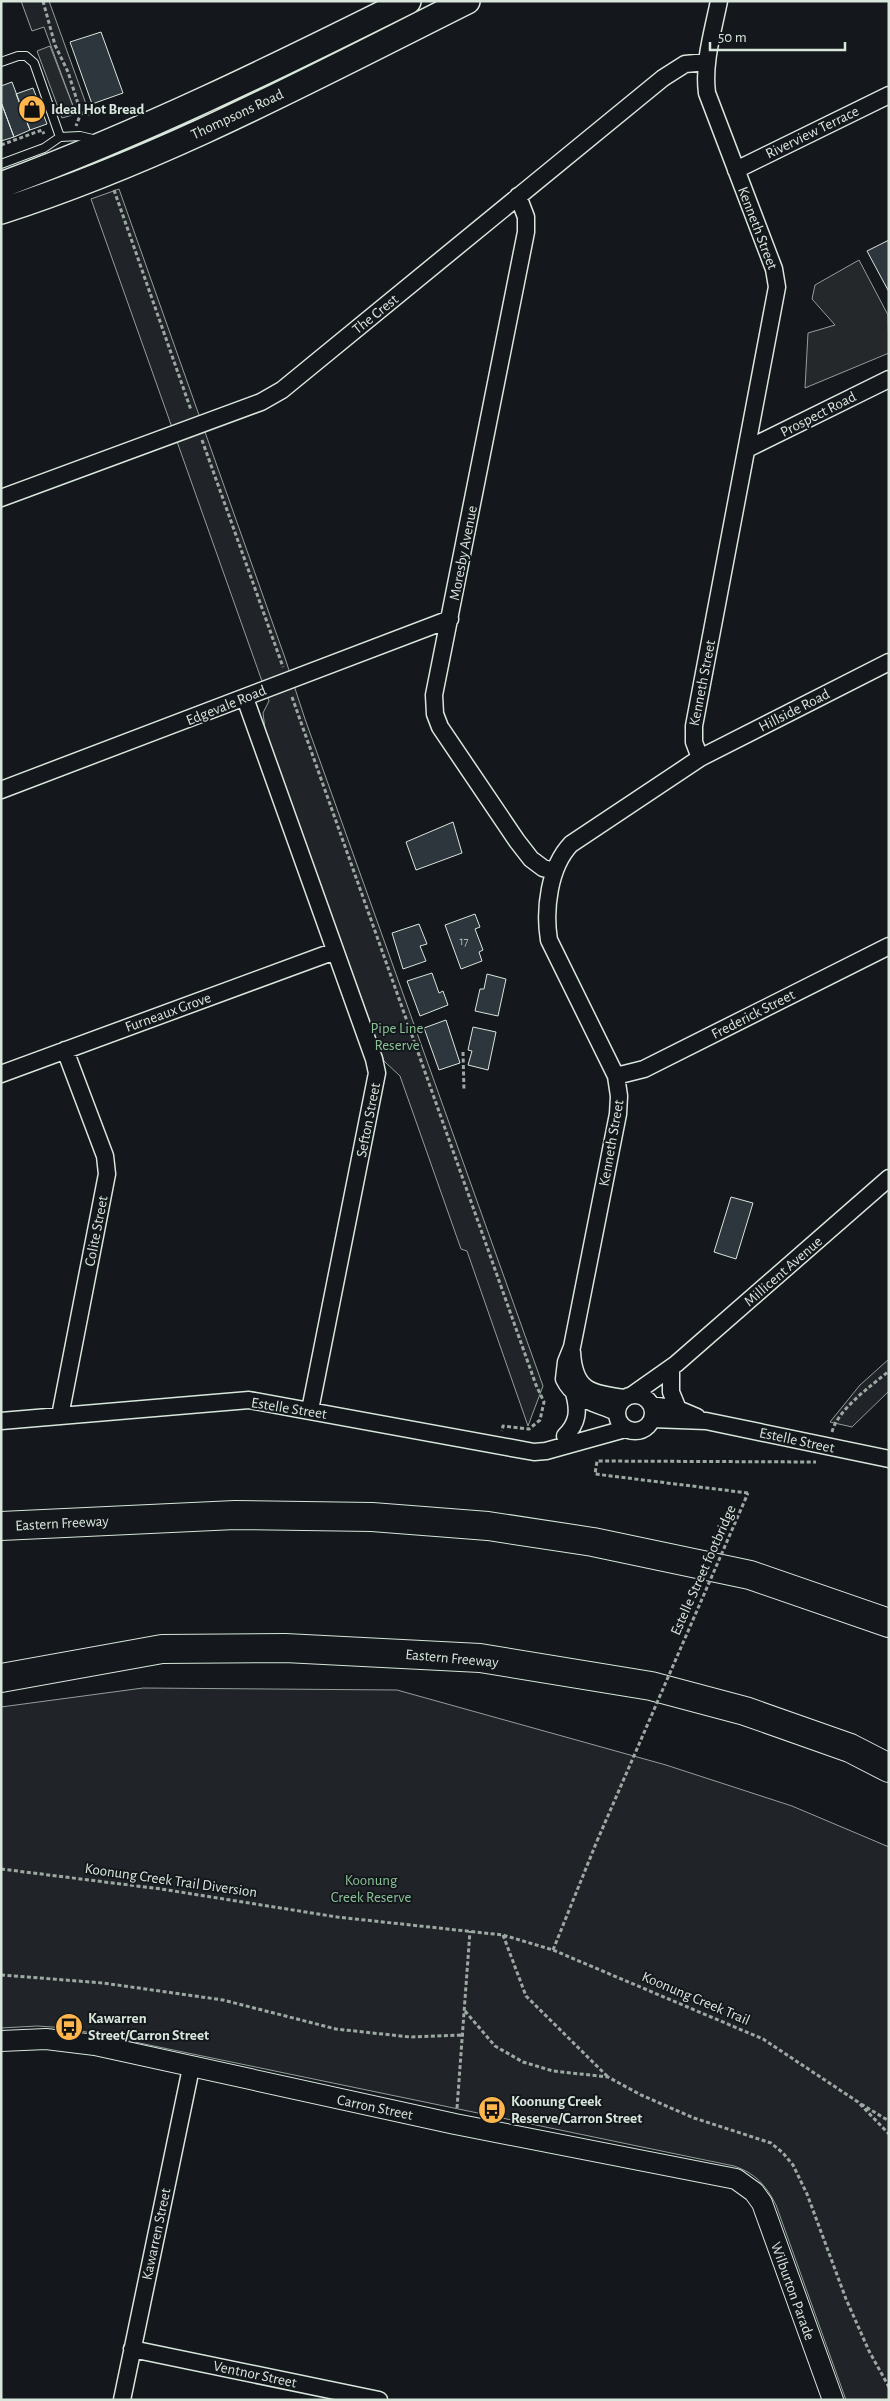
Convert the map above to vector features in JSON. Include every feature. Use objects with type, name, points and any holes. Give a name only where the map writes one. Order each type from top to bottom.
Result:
[{"type":"highway","name":"Eastern Freeway","points":[[1,1526],[236,1515],[372,1517],[488,1526],[593,1542],[750,1575],[889,1624]]},
{"type":"highway","name":"Eastern Freeway","points":[[1,1678],[162,1650],[285,1648],[480,1658],[651,1686],[745,1711],[850,1748],[889,1768]]},
{"type":"main road","name":"Thompsons Road","points":[[1,185],[110,143],[229,90],[408,1]]},
{"type":"main road","name":"Thompsons Road","points":[[1,211],[90,180],[254,107],[467,1]]},
{"type":"street","name":"Kenneth Street","points":[[574,1394],[564,1379],[566,1362],[572,1347],[620,1096],[616,1076],[549,940],[547,918],[554,871],[564,851],[581,836],[700,758],[694,742],[694,726],[777,287],[774,269],[707,93],[707,62],[719,1]]},
{"type":"street","name":"The Crest","points":[[1,498],[260,402],[282,390],[663,78],[685,64],[707,62]]},
{"type":"street","name":"Riverview Terrace","points":[[736,170],[889,95]]},
{"type":"street","name":"Moresby Avenue","points":[[518,196],[526,217],[526,232],[434,695],[435,714],[440,727],[526,854],[536,864],[554,871]]},
{"type":"street","name":"Prospect Road","points":[[747,450],[889,379]]},
{"type":"street","name":"Edgevale Road","points":[[1,790],[450,619]]},
{"type":"street","name":"Hillside Road","points":[[700,758],[889,662]]},
{"type":"street","name":"Sefton Street","points":[[245,698],[376,1066],[377,1080],[310,1410]]},
{"type":"street","name":"Frederick Street","points":[[616,1076],[644,1068],[889,946]]},
{"type":"street","name":"Furneaux Grove","points":[[1,1074],[335,951]]},
{"type":"street","name":"Colite Street","points":[[60,1416],[107,1174],[105,1156],[65,1050]]},
{"type":"street","name":"Millicent Avenue","points":[[628,1396],[674,1368],[889,1178]]},
{"type":"street","name":"Kenneth Street","points":[[572,1347],[575,1372],[583,1386],[598,1394],[628,1396]]},
{"type":"street","name":"Millicent Avenue","points":[[651,1408],[674,1368]]},
{"type":"street","points":[[674,1368],[671,1392],[678,1409]]},
{"type":"street","points":[[574,1394],[619,1419],[636,1432],[650,1424],[651,1408],[642,1396],[628,1396],[620,1402],[619,1419]]},
{"type":"street","points":[[565,1436],[577,1418],[578,1410],[574,1394]]},
{"type":"street","name":"Estelle Street","points":[[1,1421],[249,1400],[534,1452],[546,1451],[619,1419]]},
{"type":"street","name":"Estelle Street","points":[[651,1408],[678,1409],[706,1421]]},
{"type":"street","name":"Estelle Street","points":[[651,1408],[889,1458]]},
{"type":"street","name":"Estelle Street","points":[[506,1447],[565,1436],[619,1419]]},
{"type":"street","name":"Carron Street","points":[[1,2041],[69,2040],[455,2124],[720,2174],[747,2185]]},
{"type":"street","name":"Kawarren Street","points":[[122,2400],[191,2068]]},
{"type":"street","name":"Wilburton Parade","points":[[747,2185],[762,2203],[833,2400]]},
{"type":"street","name":"Ventnor Street","points":[[132,2349],[378,2400]]},
{"type":"lane","points":[[1,62],[18,56],[26,56],[34,63],[60,136]]},
{"type":"lane","points":[[1,164],[44,148],[60,136],[72,135],[110,143]]},
{"type":"path","points":[[43,1],[55,45],[68,72],[81,113],[72,135]]},
{"type":"path","points":[[90,180],[99,195],[114,190],[526,1357],[544,1402],[540,1420],[534,1426],[524,1429],[503,1426],[506,1447]]},
{"type":"path","points":[[463,1052],[464,1091]]},
{"type":"path","points":[[828,1446],[834,1425],[844,1412],[889,1371]]},
{"type":"path","name":"Estelle Street footbridge","points":[[553,1950],[597,1841],[748,1494],[595,1474],[597,1461],[820,1462],[824,1460],[828,1446]]},
{"type":"path","name":"Koonung Creek Trail Diversion","points":[[1,1869],[124,1884],[336,1917],[470,1931]]},
{"type":"path","points":[[455,2124],[464,2035],[470,1931]]},
{"type":"path","name":"Koonung Creek Trail","points":[[470,1931],[503,1935],[553,1950],[747,2032],[784,2052],[858,2102],[889,2134]]},
{"type":"path","points":[[503,1935],[526,1996],[608,2077]]},
{"type":"path","points":[[1,1975],[103,1983],[223,2000],[336,2029],[410,2037],[464,2035]]},
{"type":"path","points":[[858,2102],[889,2121]]},
{"type":"green space","points":[[21,1],[49,1],[90,115],[76,114],[44,27],[32,31]]},
{"type":"green space","name":"Pipe Line Reserve","points":[[119,189],[305,719],[543,1386],[528,1426],[467,1251],[461,1249],[400,1076],[384,1061],[265,729],[263,713],[269,701],[91,199]]},
{"type":"green space","points":[[889,1359],[889,1391],[852,1427],[830,1422],[860,1385]]},
{"type":"green space","name":"Koonung Creek Reserve","points":[[143,1688],[397,1690],[666,1765],[792,1806],[889,1847],[889,2400],[846,2400],[776,2205],[768,2191],[754,2176],[734,2166],[67,2028],[37,2026],[1,2028],[1,1707]]},
{"type":"shaded area","points":[[50,46],[76,114],[62,118],[37,51]]},
{"type":"shaded area","points":[[859,260],[888,315],[889,353],[805,388],[808,333],[835,325],[812,299],[815,285]]},
{"type":"building","points":[[101,32],[123,93],[92,104],[70,42]]},
{"type":"building","points":[[12,82],[30,130],[14,137],[1,102],[1,86]]},
{"type":"building","name":"Ideal Hot Bread","points":[[33,88],[47,124],[30,130],[16,94]]},
{"type":"building","points":[[1,102],[14,137],[1,141]]},
{"type":"building","points":[[889,240],[889,292],[867,251]]},
{"type":"building","points":[[453,822],[462,853],[416,870],[406,842]]},
{"type":"building","points":[[475,914],[480,927],[475,929],[483,950],[479,952],[482,961],[461,969],[445,925]]},
{"type":"building","points":[[419,924],[427,944],[420,946],[426,961],[403,969],[392,933]]},
{"type":"building","points":[[432,973],[439,993],[443,991],[448,1005],[420,1016],[407,981]]},
{"type":"building","points":[[487,974],[506,979],[498,1016],[475,1011],[480,989],[484,989]]},
{"type":"building","points":[[446,1020],[460,1063],[439,1070],[424,1028]]},
{"type":"building","points":[[473,1027],[496,1032],[488,1070],[468,1065],[472,1051],[468,1050]]},
{"type":"building","points":[[731,1197],[753,1203],[736,1259],[714,1252]]},
{"type":"place","name":"Ideal Hot Bread","points":[[32,109]]},
{"type":"place","name":"Kawarren Street/Carron Street","points":[[69,2027]]},
{"type":"place","name":"Koonung Creek Reserve/Carron Street","points":[[492,2110]]}]
